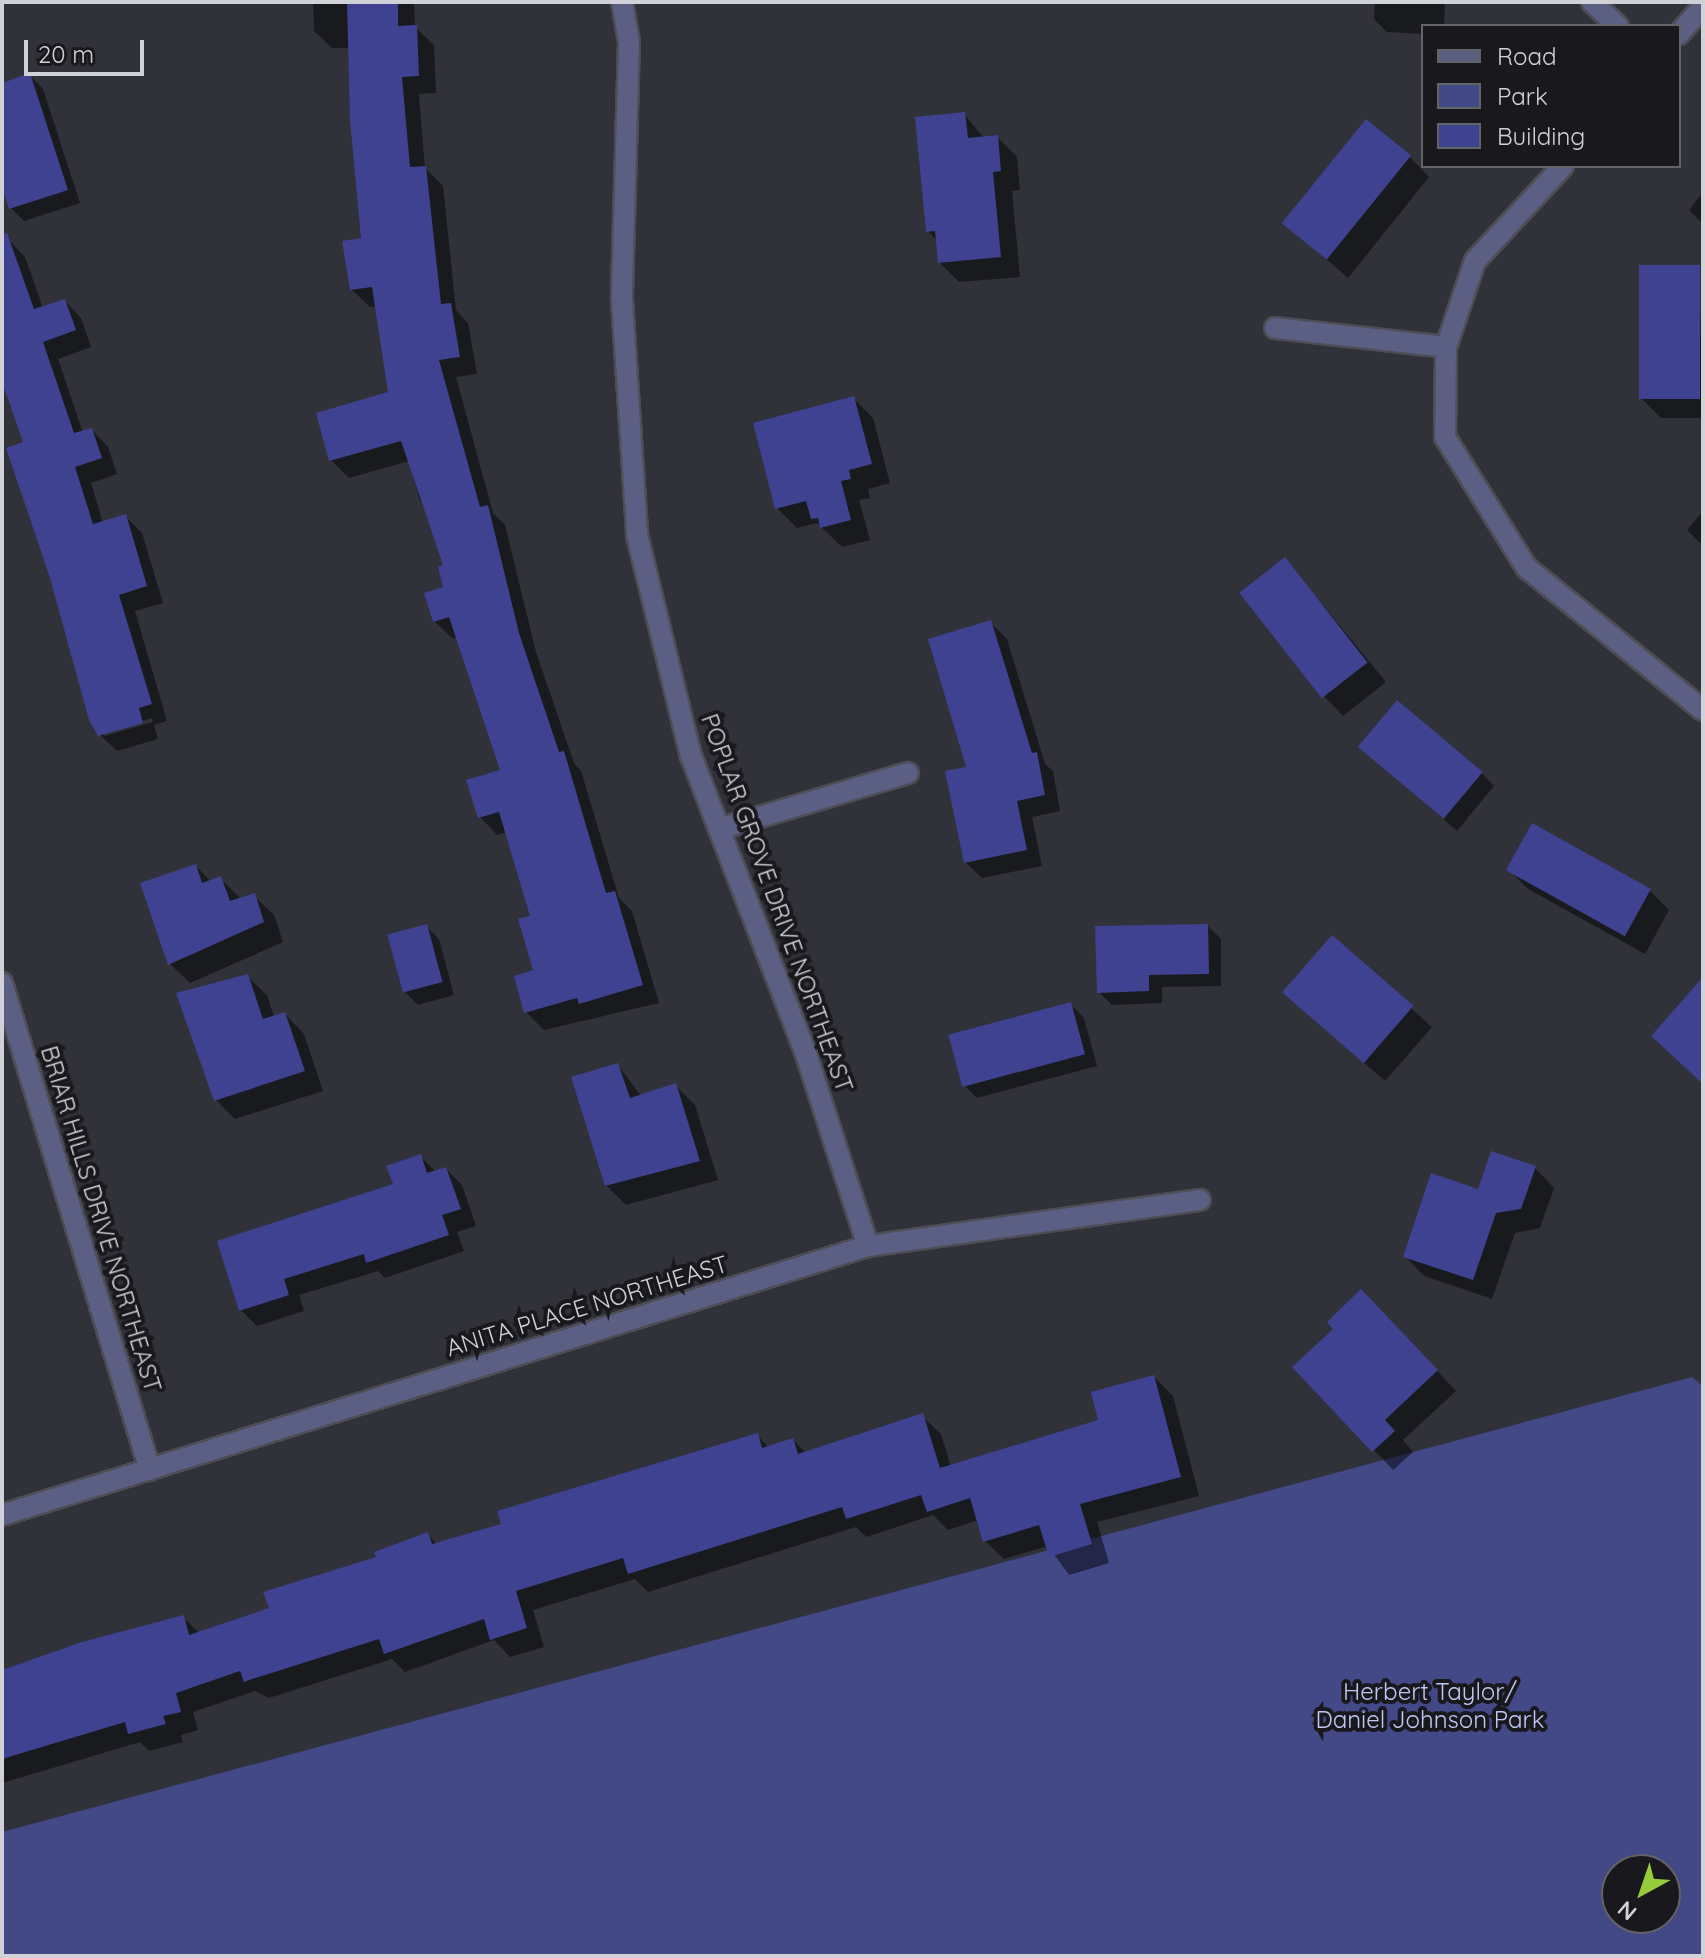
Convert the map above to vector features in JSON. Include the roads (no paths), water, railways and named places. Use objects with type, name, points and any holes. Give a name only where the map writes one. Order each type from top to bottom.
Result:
[{"type":"street","name":"POPLAR GROVE DRIVE NORTHEAST","points":[[622,2],[629,42],[622,300],[637,535],[691,756],[805,1051],[868,1246]]},
{"type":"street","points":[[1592,2],[1616,24]]},
{"type":"street","points":[[1681,32],[1703,6]]},
{"type":"street","points":[[1561,168],[1475,261],[1446,347],[1445,437],[1527,568],[1703,710]]},
{"type":"street","points":[[1275,328],[1446,347]]},
{"type":"street","points":[[719,829],[908,773]]},
{"type":"street","name":"BRIAR HILLS DRIVE NORTHEAST","points":[[2,983],[150,1470]]},
{"type":"street","name":"ANITA PLACE NORTHEAST","points":[[2,1515],[868,1246],[1200,1200]]},
{"type":"park label","name":"Herbert Taylor/ Daniel Johnson Park","points":[[1430,1706]]}]
